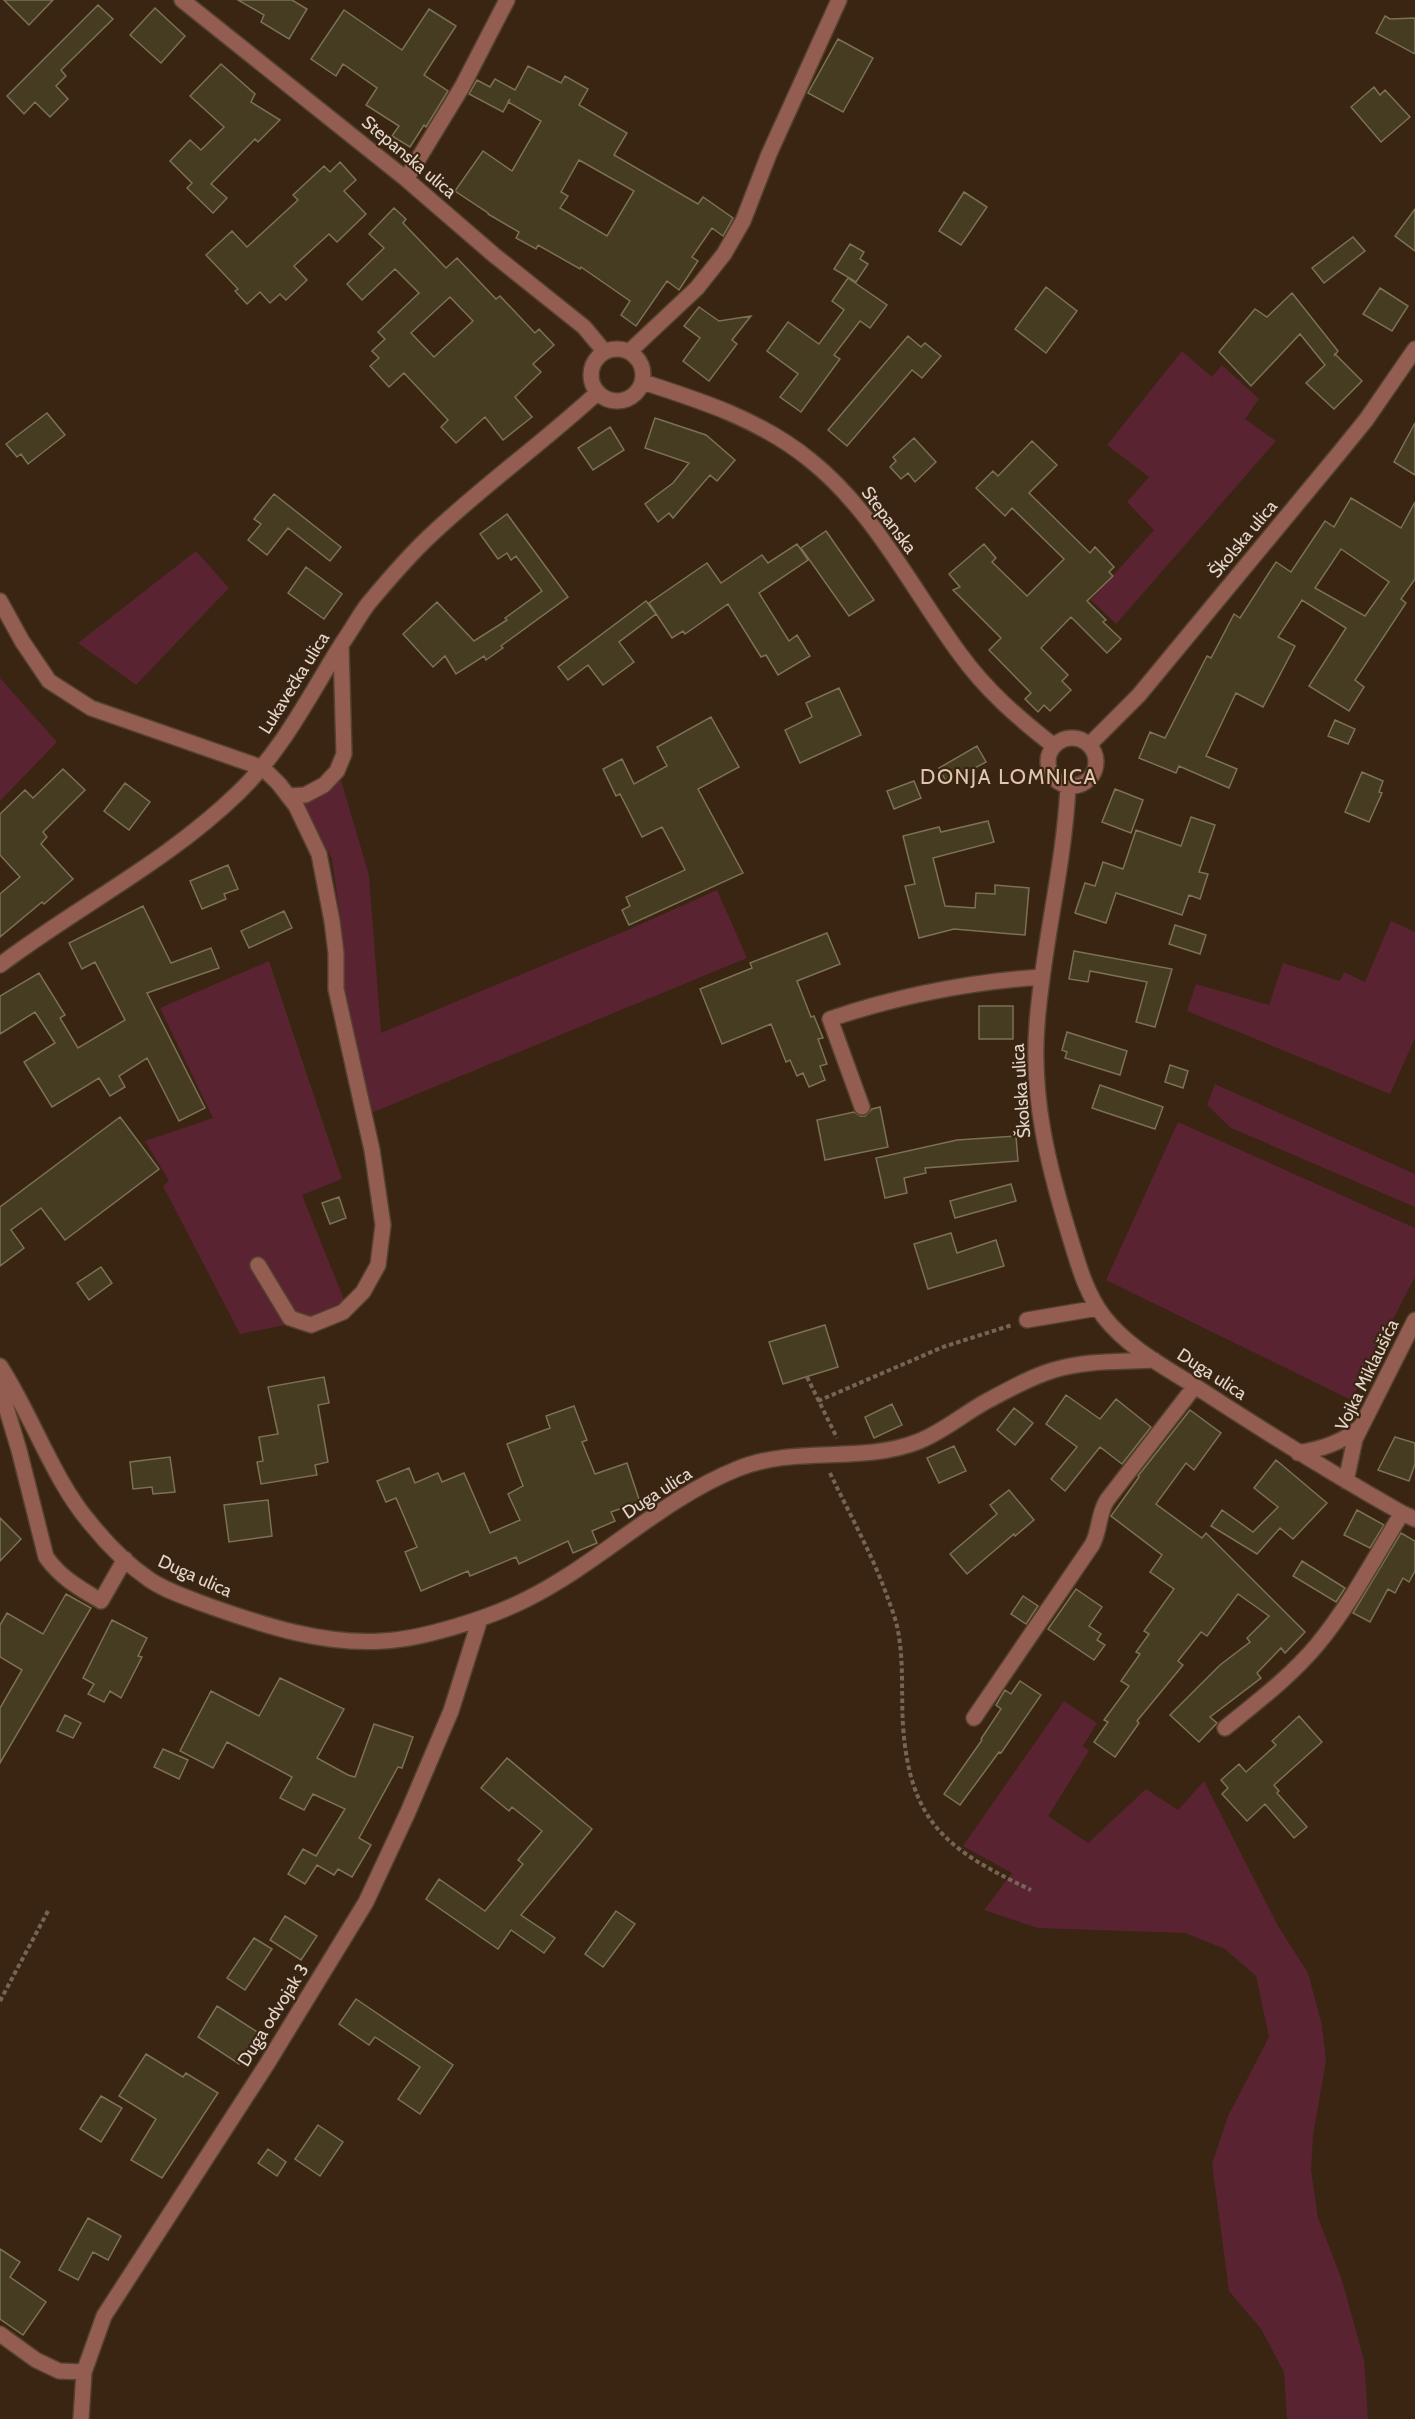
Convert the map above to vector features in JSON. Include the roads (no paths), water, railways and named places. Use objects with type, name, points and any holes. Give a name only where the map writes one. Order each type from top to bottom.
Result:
[{"type":"street","name":"Stepanska ulica","points":[[182,0],[406,179],[494,255],[584,327],[604,351]]},
{"type":"street","points":[[406,179],[462,87],[507,0]]},
{"type":"street","points":[[630,351],[697,288],[724,254],[743,221],[769,154],[838,0]]},
{"type":"street","points":[[622,348],[630,351],[642,365],[643,382],[633,396],[625,400],[605,399],[597,393],[592,384],[590,374],[592,364],[604,351],[622,348]]},
{"type":"street","name":"Školska ulica","points":[[1089,745],[1139,695],[1333,461],[1366,420],[1415,349]]},
{"type":"street","name":"Stepanska","points":[[643,382],[731,412],[780,438],[811,460],[830,477],[870,523],[968,664],[1000,701],[1054,746]]},
{"type":"street","name":"Lukavečka ulica","points":[[0,965],[43,932],[175,848],[210,820],[262,768],[300,714],[366,606],[430,535],[597,393]]},
{"type":"street","points":[[0,601],[27,649],[49,681],[91,708],[262,768],[296,806],[319,854],[327,889],[336,953],[336,988],[372,1150],[383,1225],[378,1265],[363,1292],[343,1312],[311,1325],[290,1318],[258,1265]]},
{"type":"street","points":[[288,796],[305,795],[324,785],[337,771],[344,754],[341,645]]},
{"type":"street","points":[[1067,738],[1083,740],[1089,745],[1096,760],[1092,777],[1085,783],[1068,786],[1053,778],[1048,771],[1047,762],[1054,746],[1067,738]]},
{"type":"street","name":"Školska ulica","points":[[1068,786],[1065,836],[1041,977],[1035,1047],[1038,1107],[1044,1144],[1082,1277],[1098,1308],[1122,1338],[1154,1360]]},
{"type":"street","points":[[862,1107],[830,1019],[910,996],[982,982],[1041,977]]},
{"type":"street","points":[[1027,1320],[1098,1308]]},
{"type":"street","name":"Vojka Miklaušića","points":[[1346,1481],[1349,1459],[1361,1427],[1415,1320]]},
{"type":"street","name":"Duga ulica","points":[[0,1366],[66,1488],[89,1522],[125,1559],[151,1581],[186,1598],[262,1625],[321,1638],[385,1641],[480,1618],[525,1600],[591,1562],[701,1486],[740,1467],[784,1456],[879,1451],[908,1446],[935,1435],[983,1403],[1032,1378],[1055,1369],[1083,1363],[1154,1360],[1298,1454],[1408,1516]]},
{"type":"street","points":[[974,1718],[1092,1545],[1096,1538],[1102,1509],[1107,1500],[1195,1386]]},
{"type":"street","points":[[0,1387],[19,1450],[46,1557],[69,1582],[101,1601],[125,1559]]},
{"type":"street","points":[[1298,1454],[1336,1443],[1361,1427]]},
{"type":"street","points":[[1225,1728],[1297,1667],[1318,1643],[1408,1516]]},
{"type":"street","name":"Duga odvojak 3","points":[[81,2419],[84,2372],[104,2316],[267,2064],[366,1902],[451,1711],[480,1618]]},
{"type":"street","points":[[0,2334],[36,2360],[59,2371],[84,2372]]},
{"type":"district","name":"DONJA LOMNICA","points":[[1009,777]]}]
